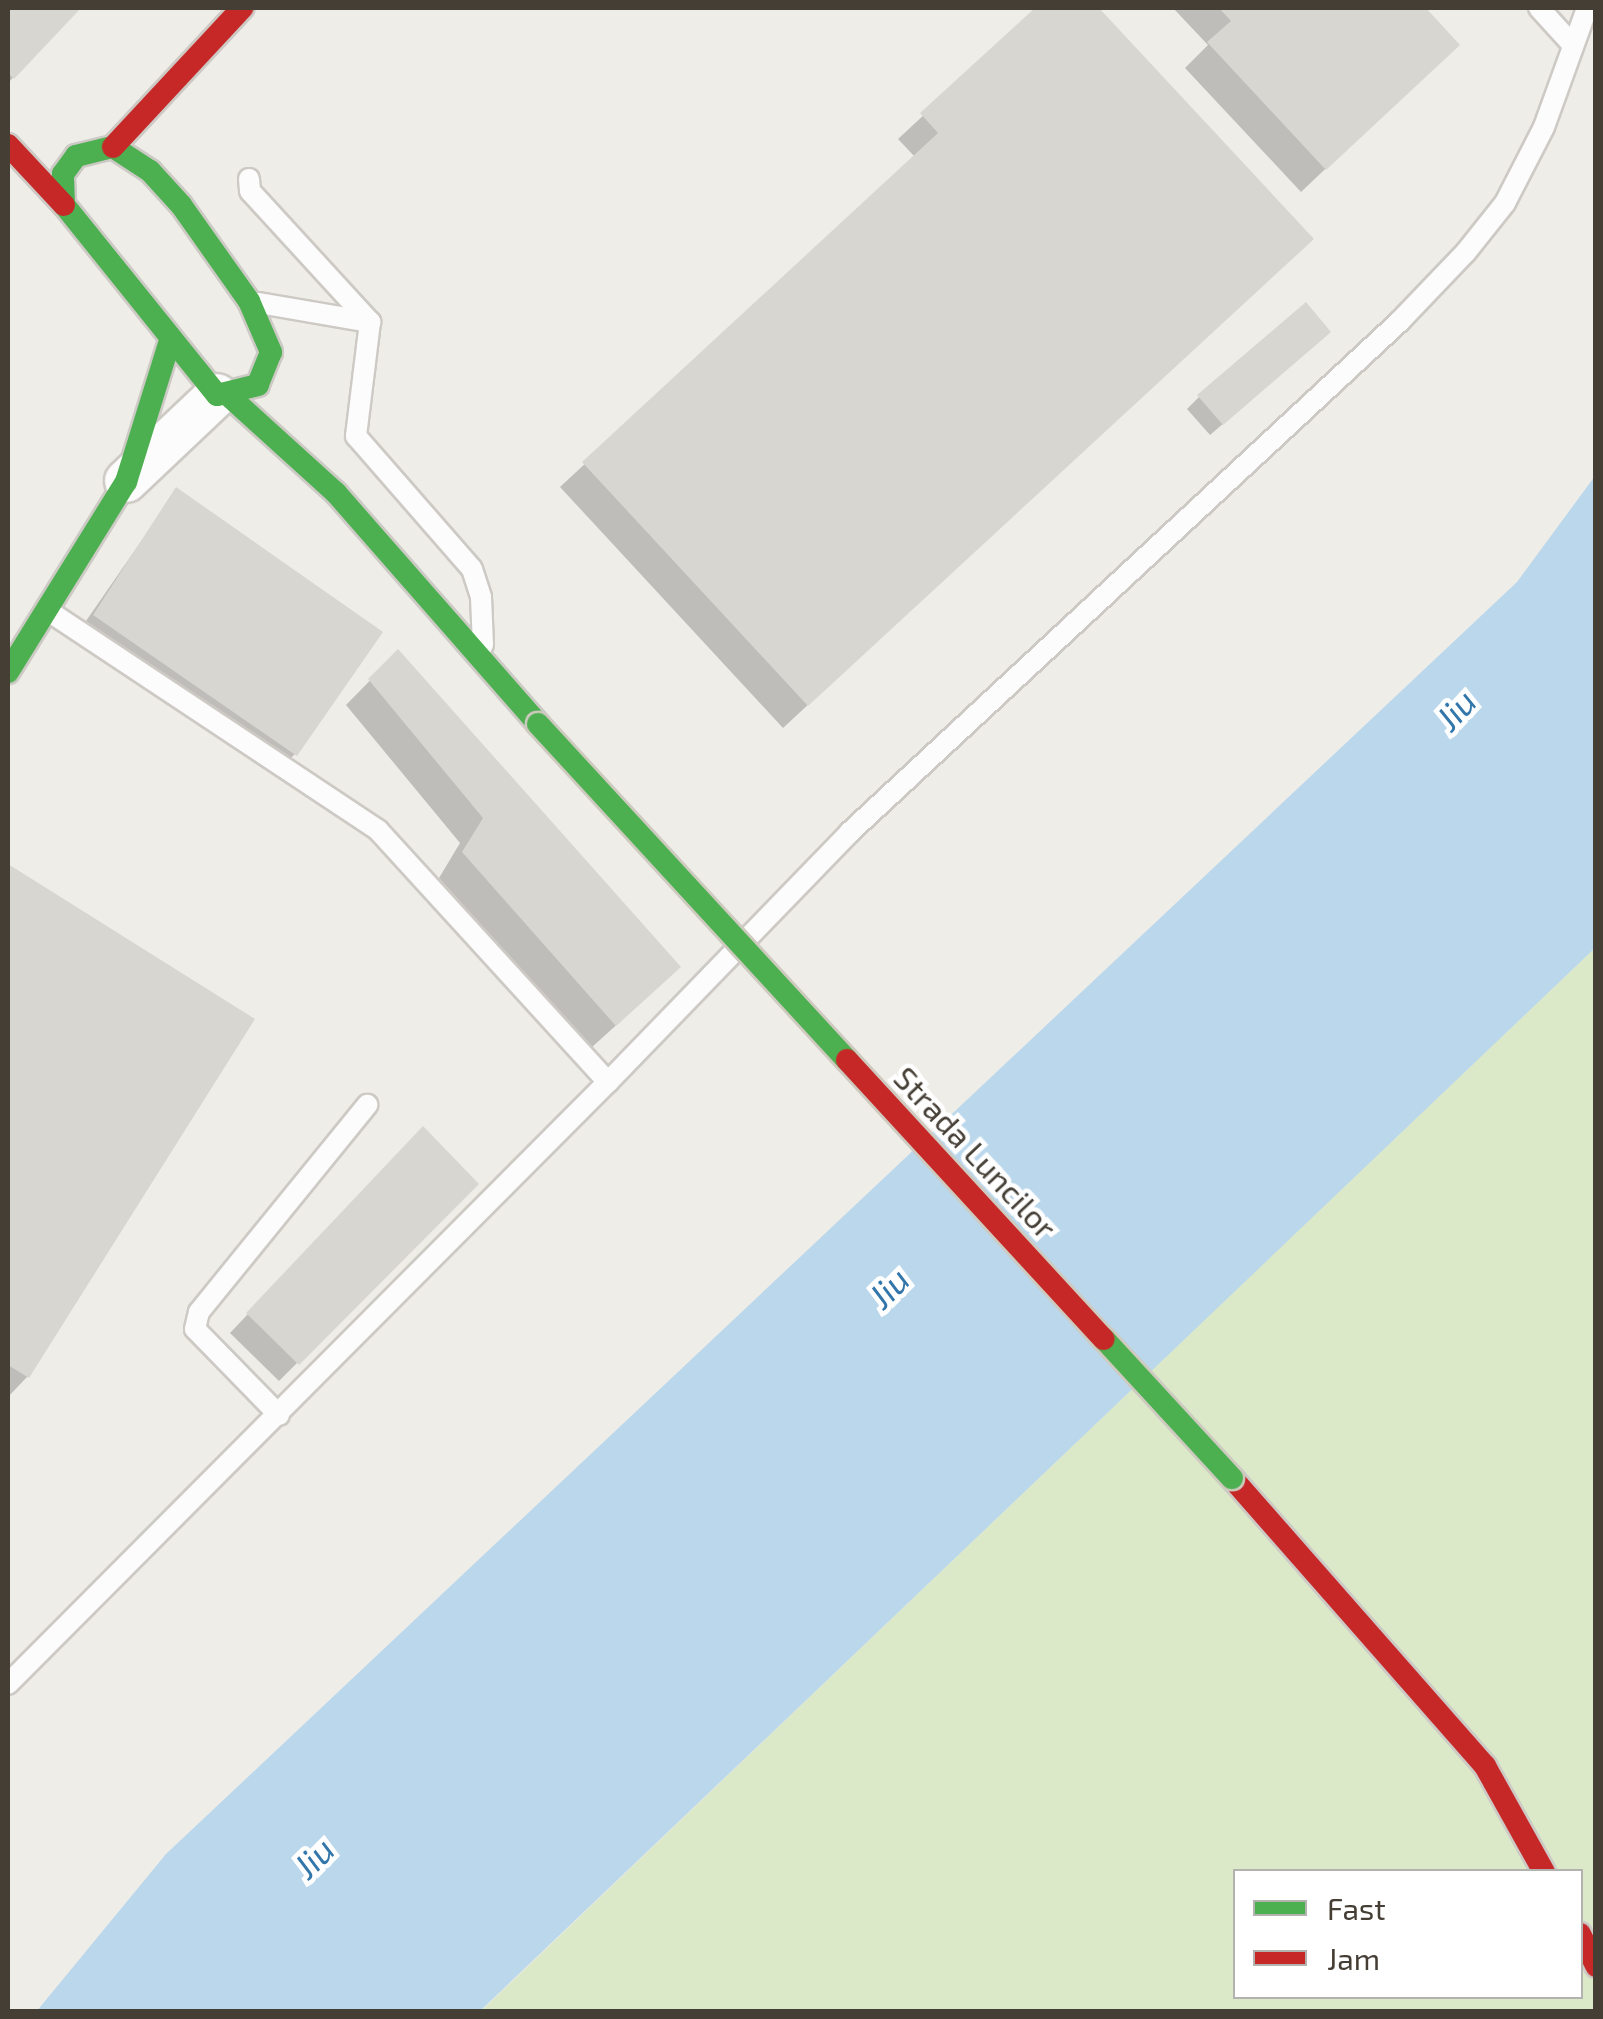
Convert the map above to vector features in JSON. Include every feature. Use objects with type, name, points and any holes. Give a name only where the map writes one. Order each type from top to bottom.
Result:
[{"type":"main road","points":[[113,147],[242,8]]},
{"type":"main road","points":[[180,110],[191,62]]},
{"type":"main road","points":[[8,122],[58,148],[113,147],[150,171],[180,205],[249,302],[288,387]]},
{"type":"main road","points":[[8,145],[64,205]]},
{"type":"main road","points":[[58,148],[64,205]]},
{"type":"main road","points":[[170,154],[180,205]]},
{"type":"main road","name":"Strada Luncilor","points":[[64,205],[169,344],[336,493],[538,724],[1232,1478],[1485,1766],[1542,1869]]},
{"type":"main road","points":[[8,672],[126,482],[169,344]]},
{"type":"main road","points":[[223,395],[258,385],[271,352]]},
{"type":"main road","name":"Strada Luncilor","points":[[312,440],[336,493]]},
{"type":"main road","points":[[1583,1940],[1596,1966]]},
{"type":"street","points":[[126,482],[223,395]]},
{"type":"lane","points":[[1539,8],[1571,43]]},
{"type":"lane","points":[[8,1684],[279,1415],[850,832],[1400,321],[1466,252],[1505,203],[1544,126],[1571,43],[1587,8]]},
{"type":"lane","points":[[249,180],[250,191],[370,322],[356,436],[472,569],[481,597],[483,662]]},
{"type":"lane","points":[[249,302],[370,322]]},
{"type":"lane","points":[[47,611],[378,830],[608,1082]]},
{"type":"lane","points":[[279,1415],[195,1329],[199,1312],[367,1104]]},
{"type":"green space","points":[[1595,948],[1595,2011],[480,2012]]},
{"type":"water","name":"Jiu","points":[[1595,476],[1595,948],[480,2011],[36,2012],[166,1854],[1517,582]]},
{"type":"building","points":[[8,8],[81,8],[14,79],[8,73]]},
{"type":"building","points":[[1035,8],[1099,8],[1314,239],[808,706],[582,462],[938,133],[920,113]]},
{"type":"building","points":[[1219,8],[1426,8],[1460,45],[1326,170],[1207,42],[1231,21]]},
{"type":"building","points":[[1306,302],[1331,332],[1223,425],[1197,395]]},
{"type":"building","points":[[176,487],[383,632],[297,756],[93,615]]},
{"type":"building","points":[[398,649],[681,967],[616,1026],[462,852],[483,818],[368,679]]},
{"type":"building","points":[[8,864],[255,1019],[29,1378],[8,1365]]},
{"type":"building","points":[[423,1126],[479,1184],[299,1365],[246,1313]]},
{"type":"traffic: fast","points":[[113,147],[150,171],[181,205],[249,301],[271,352],[258,385],[217,395],[64,205],[63,174],[76,156],[113,147]]},
{"type":"traffic: fast","points":[[8,672],[126,482],[169,344]]},
{"type":"traffic: fast","points":[[229,396],[336,493],[538,724]]},
{"type":"traffic: fast","points":[[538,724],[847,1060]]},
{"type":"traffic: fast","points":[[1104,1339],[1232,1478]]},
{"type":"traffic: jam","points":[[113,147],[242,8]]},
{"type":"traffic: jam","points":[[8,145],[64,205]]},
{"type":"traffic: jam","points":[[847,1060],[1104,1339]]},
{"type":"traffic: jam","points":[[1232,1478],[1485,1766],[1542,1869]]},
{"type":"traffic: jam","points":[[1583,1940],[1596,1966]]}]
